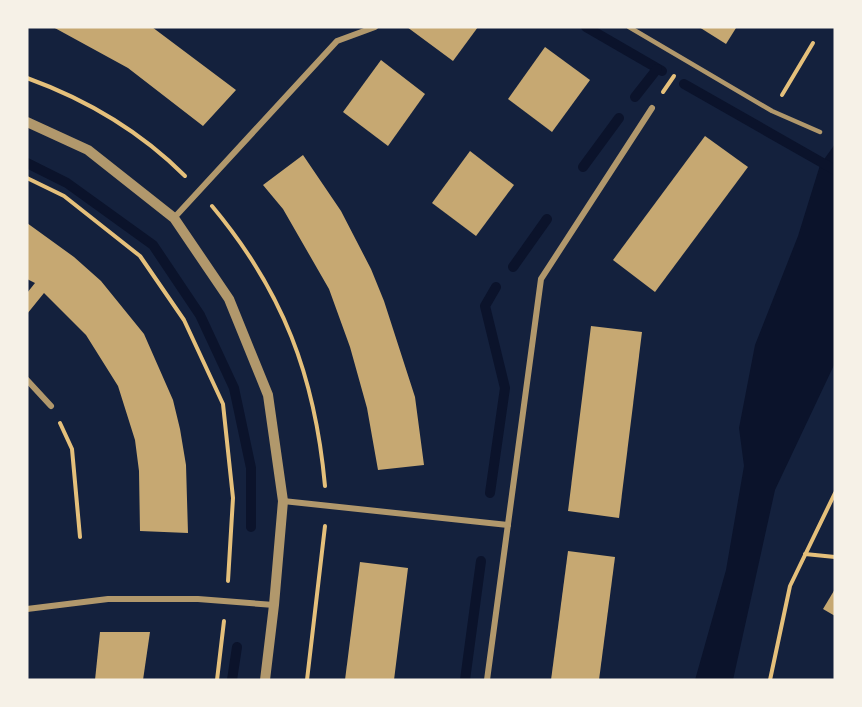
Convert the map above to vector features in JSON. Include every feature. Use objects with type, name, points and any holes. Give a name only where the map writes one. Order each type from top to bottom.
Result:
[{"type":"street","points":[[174,218],[337,41],[375,27]]},
{"type":"street","points":[[487,680],[541,279],[652,108]]},
{"type":"street","points":[[27,122],[88,150],[174,218],[230,299],[268,395],[283,501],[265,680]]},
{"type":"street","points":[[27,380],[51,406]]},
{"type":"street","points":[[283,501],[508,525]]},
{"type":"street","points":[[27,609],[108,599],[274,605]]},
{"type":"lane","points":[[629,27],[772,111],[820,132]]},
{"type":"path","points":[[772,111],[813,43]]},
{"type":"path","points":[[652,108],[685,59]]},
{"type":"path","points":[[27,178],[64,196],[140,256],[184,320],[223,404],[233,498],[226,602],[217,680]]},
{"type":"path","points":[[51,406],[72,449],[80,537]]},
{"type":"path","points":[[770,680],[790,586],[835,493]]},
{"type":"path","points":[[805,554],[835,557]]},
{"type":"water","points":[[835,144],[835,363],[775,490],[733,680],[695,680],[726,570],[744,466],[739,428],[755,345],[798,236],[820,165]]},
{"type":"building","points":[[53,27],[152,27],[236,90],[203,126],[128,68]]},
{"type":"building","points":[[407,27],[478,27],[453,61]]},
{"type":"building","points":[[699,27],[735,27],[736,28],[726,44]]},
{"type":"building","points":[[545,47],[590,80],[552,132],[508,99]]},
{"type":"building","points":[[381,60],[425,94],[388,146],[343,112]]},
{"type":"building","points":[[705,136],[748,167],[655,292],[613,260]]},
{"type":"building","points":[[470,151],[514,185],[476,236],[432,203]]},
{"type":"building","points":[[303,155],[341,211],[371,269],[384,301],[415,397],[424,465],[378,470],[367,408],[350,347],[329,289],[283,209],[263,185]]},
{"type":"building","points":[[27,223],[74,257],[101,281],[144,334],[173,400],[180,429],[186,465],[188,533],[140,531],[139,471],[135,440],[118,386],[86,335],[44,293],[27,314],[27,293],[35,283],[27,279]]},
{"type":"building","points":[[591,326],[642,332],[619,518],[568,511]]},
{"type":"building","points":[[568,551],[615,557],[599,680],[551,680]]},
{"type":"building","points":[[360,562],[408,568],[394,680],[345,680]]},
{"type":"building","points":[[835,589],[835,616],[823,609]]},
{"type":"building","points":[[100,632],[150,632],[143,680],[95,680]]},
{"type":"waterway","points":[[586,27],[662,71]]},
{"type":"waterway","points":[[635,97],[657,69]]},
{"type":"waterway","points":[[684,84],[835,170]]},
{"type":"waterway","points":[[583,167],[619,118]]},
{"type":"waterway","points":[[27,163],[67,183],[153,245],[200,315],[234,388],[251,468],[251,527]]},
{"type":"waterway","points":[[513,267],[547,219]]},
{"type":"waterway","points":[[490,493],[505,388],[485,306],[496,287]]},
{"type":"waterway","points":[[465,680],[481,561]]},
{"type":"waterway","points":[[232,680],[237,647]]}]
